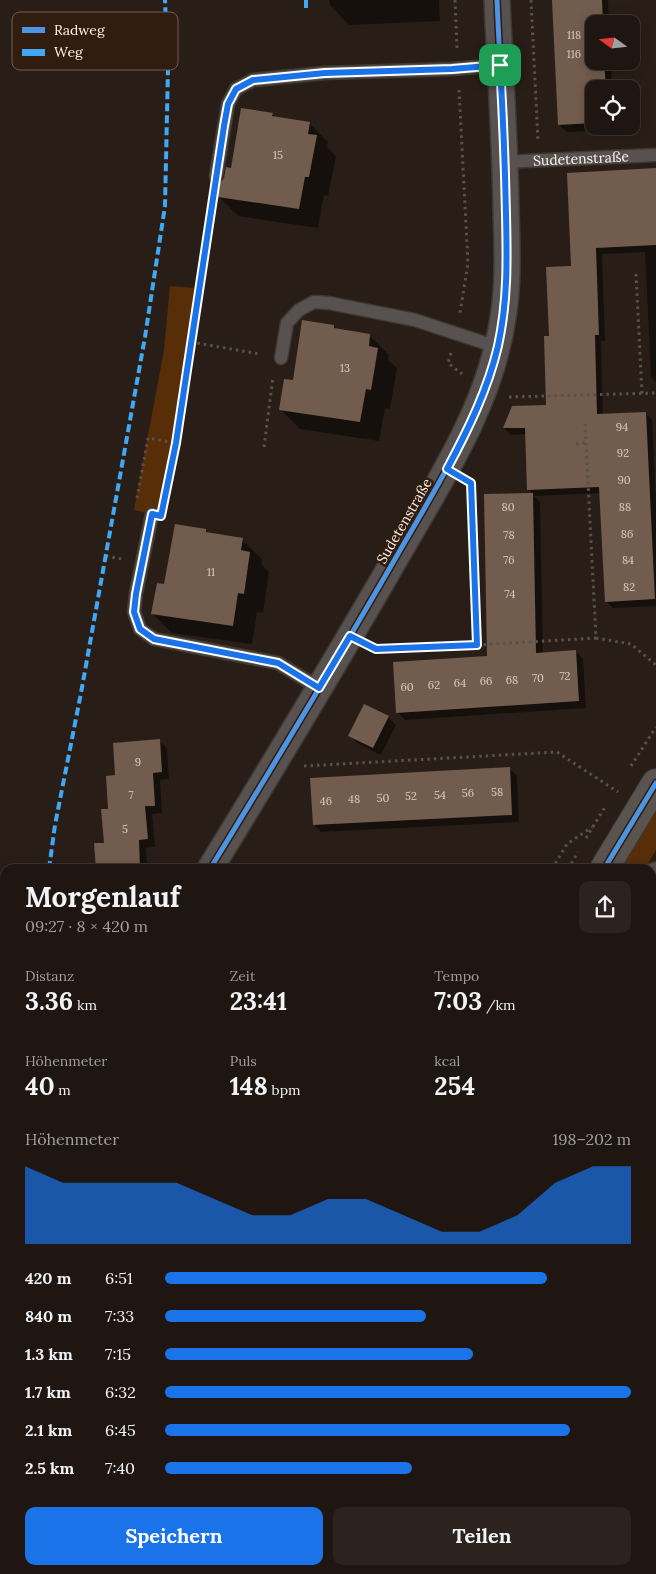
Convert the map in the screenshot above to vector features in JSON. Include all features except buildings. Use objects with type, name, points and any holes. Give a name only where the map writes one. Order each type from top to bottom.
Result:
[{"type":"street","name":"Sudetenstraße","points":[[213,864],[281,753],[447,469],[464,438],[484,391],[498,347],[508,281],[505,162],[497,0]]},
{"type":"street","points":[[607,864],[656,783]]},
{"type":"lane","points":[[216,176],[228,104],[236,89],[253,80],[325,73],[458,69],[500,65]]},
{"type":"lane","name":"Sudetenstraße","points":[[505,162],[656,155]]},
{"type":"lane","points":[[278,357],[287,323],[299,310],[314,302],[329,303],[415,320],[498,347]]},
{"type":"lane","points":[[152,514],[134,612],[140,629],[154,639],[278,663],[319,688]]},
{"type":"path","points":[[455,0],[468,264],[457,334],[448,363],[484,391],[512,397],[656,393]]},
{"type":"path","points":[[531,0],[538,159]]},
{"type":"path","points":[[176,443],[148,438],[134,510],[161,516],[176,443],[216,176]]},
{"type":"path","points":[[636,274],[642,394]]},
{"type":"path","points":[[191,342],[278,357],[264,447]]},
{"type":"path","points":[[585,424],[596,638]]},
{"type":"path","points":[[576,444],[586,443]]},
{"type":"path","points":[[350,636],[376,649],[596,638],[631,644],[656,665]]},
{"type":"path","points":[[281,753],[302,766],[558,752],[641,807]]},
{"type":"path","points":[[555,864],[567,844],[594,826]]},
{"type":"shaded area","points":[[170,286],[194,288],[176,443],[161,516],[134,510],[164,350]]},
{"type":"shaded area","points":[[656,808],[656,850],[648,864],[622,864]]},
{"type":"marked path","points":[[165,0],[166,12]]},
{"type":"marked path","points":[[306,0],[306,11]]},
{"type":"marked path","points":[[50,864],[55,825],[81,693],[145,337],[165,206],[168,70]]},
{"type":"cycle path","points":[[213,864],[327,676],[429,501],[461,443],[487,382],[503,318],[507,277],[505,157],[497,0]]},
{"type":"cycle path","points":[[607,864],[656,783]]},
{"type":"route","points":[[500,65],[508,281],[498,347],[484,391],[464,438],[447,469],[471,483],[477,645],[376,649],[350,636],[319,688],[278,663],[154,639],[140,629],[134,612],[136,594],[152,514],[161,516],[176,443],[224,126],[228,104],[236,89],[253,80],[325,73],[452,69],[500,65]]}]
